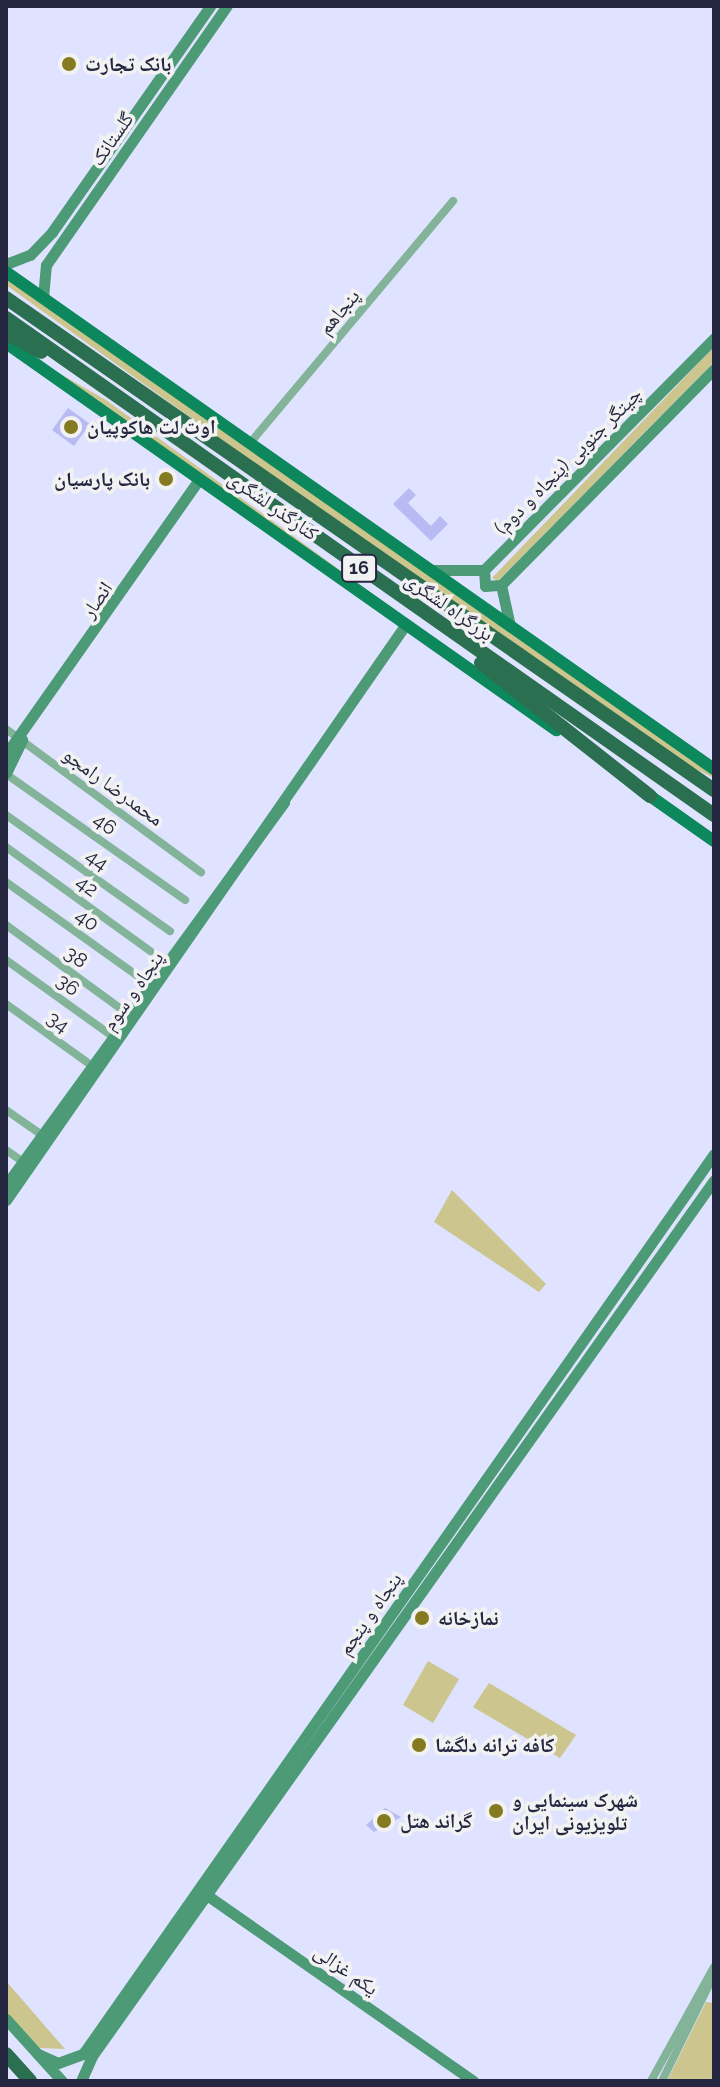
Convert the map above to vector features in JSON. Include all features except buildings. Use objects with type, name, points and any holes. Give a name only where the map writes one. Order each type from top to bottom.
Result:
[{"type":"highway","name":"بزرگراه لشگری","points":[[6,298],[714,788]]},
{"type":"highway","name":"بزرگراه لشگری","points":[[6,318],[439,625],[714,815]]},
{"type":"highway","points":[[6,333],[103,385]]},
{"type":"highway","points":[[439,625],[650,796]]},
{"type":"highway","points":[[6,2054],[30,2081]]},
{"type":"main road","name":"گلستانک","points":[[6,264],[30,255],[52,232],[210,6]]},
{"type":"main road","name":"گلستانک","points":[[43,298],[46,265],[227,6]]},
{"type":"main road","name":"کنارگذر لشگری","points":[[6,272],[714,769]]},
{"type":"main road","name":"چیتگر جنوبی (پنجاه و دوم)","points":[[484,570],[714,338]]},
{"type":"main road","name":"کنارگذر لشگری","points":[[6,343],[714,841]]},
{"type":"main road","points":[[6,351],[23,355]]},
{"type":"main road","name":"چیتگر جنوبی (پنجاه و دوم)","points":[[501,585],[714,369]]},
{"type":"main road","name":"انصار","points":[[6,774],[22,740],[199,479]]},
{"type":"main road","points":[[431,570],[484,570],[485,586],[501,585],[510,626]]},
{"type":"main road","name":"پنجاه و سوم","points":[[6,1200],[406,624]]},
{"type":"main road","name":"انصار","points":[[6,754],[22,740]]},
{"type":"main road","name":"پنجاه و سوم","points":[[6,1185],[284,802]]},
{"type":"main road","name":"پنجاه و پنجم","points":[[81,2081],[87,2055],[355,1676],[714,1154]]},
{"type":"main road","name":"پنجاه و پنجم","points":[[355,1676],[714,1180]]},
{"type":"main road","points":[[618,1293],[629,1301]]},
{"type":"main road","name":"یکم غزالی","points":[[202,1892],[473,2081]]},
{"type":"main road","points":[[6,2019],[62,2081]]},
{"type":"main road","points":[[38,2054],[58,2063],[87,2055]]},
{"type":"street","name":"پنجاهم","points":[[250,443],[453,201]]},
{"type":"street","name":"محمدرضا رامجو","points":[[6,729],[201,872]]},
{"type":"street","name":"46","points":[[6,774],[185,900]]},
{"type":"street","name":"44","points":[[6,815],[170,931]]},
{"type":"street","name":"42","points":[[6,847],[150,951]]},
{"type":"street","name":"40","points":[[6,882],[149,984]]},
{"type":"street","name":"38","points":[[6,925],[128,1014]]},
{"type":"street","name":"36","points":[[6,960],[112,1036]]},
{"type":"street","name":"34","points":[[6,1004],[91,1065]]},
{"type":"street","points":[[6,1110],[42,1135]]},
{"type":"street","points":[[6,1150],[23,1162]]},
{"type":"street","points":[[651,2081],[705,1997],[714,1967]]},
{"type":"street","points":[[662,2081],[714,1975]]},
{"type":"shaded area","points":[[6,278],[714,774],[714,778],[676,759],[233,448],[6,285]]},
{"type":"shaded area","points":[[714,347],[714,362],[498,581],[492,578]]},
{"type":"shaded area","points":[[36,360],[106,400],[472,666]]},
{"type":"shaded area","points":[[452,1190],[546,1284],[539,1292],[434,1222]]},
{"type":"shaded area","points":[[428,1661],[459,1679],[433,1723],[403,1705]]},
{"type":"shaded area","points":[[489,1683],[576,1735],[560,1758],[473,1707]]},
{"type":"shaded area","points":[[6,1981],[65,2049],[39,2048],[6,2012]]},
{"type":"shaded area","points":[[706,2002],[714,2003],[714,2081],[667,2081]]},
{"type":"place","name":"بانک تجارت","points":[[69,64]]},
{"type":"place","name":"اوت لت هاکوپیان","points":[[71,427]]},
{"type":"place","name":"بانک پارسیان","points":[[166,479]]},
{"type":"place","name":"نمازخانه","points":[[422,1618]]},
{"type":"place","name":"کافه ترانه دلگشا","points":[[419,1745]]},
{"type":"place","name":"شهرک سینمایی و تلویزیونی ایران","points":[[496,1811]]},
{"type":"place","name":"گراند هتل","points":[[384,1821]]}]
